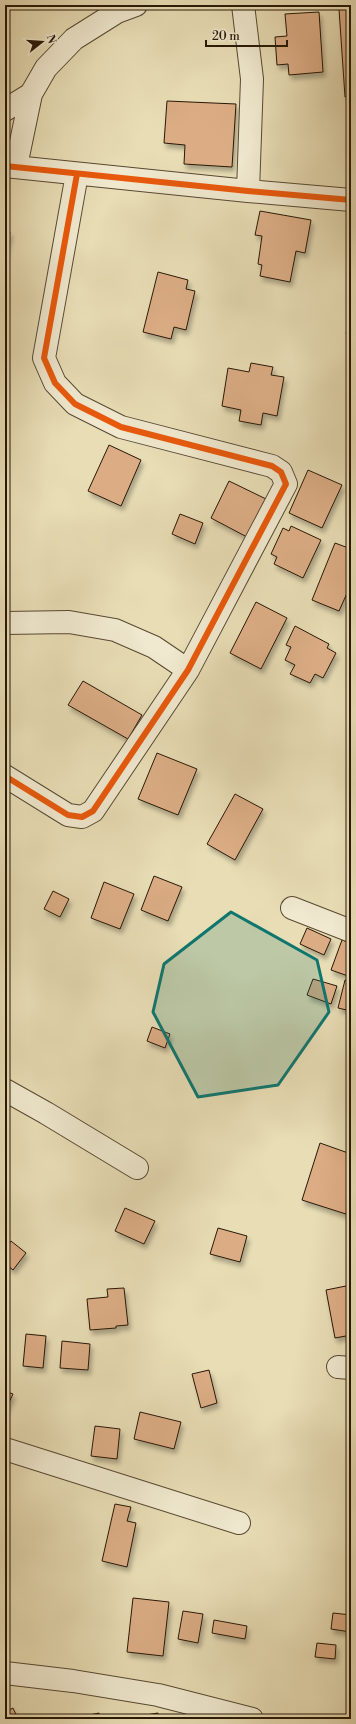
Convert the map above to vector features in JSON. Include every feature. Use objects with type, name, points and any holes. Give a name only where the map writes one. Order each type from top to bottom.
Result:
[{"type":"street","points":[[136,5],[117,12],[74,39],[46,68],[31,94],[10,166],[77,174],[351,200]]},
{"type":"street","points":[[243,5],[252,79],[248,191]]},
{"type":"street","points":[[5,110],[31,94]]},
{"type":"street","points":[[5,776],[68,815],[82,817],[93,811],[188,670],[286,484],[282,472],[272,466],[121,427],[75,404],[55,383],[44,358],[77,174]]},
{"type":"street","points":[[5,623],[69,622],[115,630],[154,647],[188,670]]},
{"type":"street","points":[[292,908],[351,931]]},
{"type":"street","points":[[5,1090],[137,1168]]},
{"type":"street","points":[[5,1449],[239,1523]]},
{"type":"street","points":[[5,1673],[73,1681],[158,1695],[252,1719]]},
{"type":"highlighted area","points":[[231,912],[317,960],[329,1012],[278,1085],[198,1097],[153,1012],[164,964]]},
{"type":"building","points":[[351,8],[351,97],[345,97],[339,9]]},
{"type":"building","points":[[319,12],[323,72],[289,75],[288,64],[277,65],[275,37],[287,36],[285,14]]},
{"type":"building","points":[[167,101],[236,104],[232,167],[184,164],[185,145],[164,143]]},
{"type":"building","points":[[260,211],[311,220],[305,253],[296,251],[290,282],[260,276],[262,265],[258,264],[262,236],[255,235]]},
{"type":"building","points":[[5,231],[10,232],[5,253]]},
{"type":"building","points":[[158,272],[188,280],[186,289],[195,291],[186,330],[174,327],[171,339],[143,332]]},
{"type":"building","points":[[351,317],[351,335],[346,334]]},
{"type":"building","points":[[251,363],[273,367],[271,375],[284,377],[277,416],[263,413],[261,425],[239,421],[241,410],[222,406],[228,368],[249,372]]},
{"type":"building","points":[[109,445],[141,460],[121,506],[88,491]]},
{"type":"building","points":[[308,470],[342,485],[322,528],[289,513]]},
{"type":"building","points":[[229,481],[266,499],[247,537],[211,518]]},
{"type":"building","points":[[180,514],[203,523],[195,544],[172,534]]},
{"type":"building","points":[[291,526],[321,540],[303,578],[274,564],[277,557],[271,554],[283,528],[289,531]]},
{"type":"building","points":[[335,543],[351,549],[351,592],[348,591],[339,611],[312,600]]},
{"type":"building","points":[[256,602],[287,618],[261,669],[230,653]]},
{"type":"building","points":[[295,626],[329,644],[327,648],[336,653],[323,678],[315,674],[310,683],[290,674],[295,665],[285,660],[291,647],[286,645]]},
{"type":"building","points":[[83,681],[142,715],[128,739],[68,705]]},
{"type":"building","points":[[157,753],[197,769],[178,815],[138,799]]},
{"type":"building","points":[[235,794],[263,809],[235,860],[207,844]]},
{"type":"building","points":[[154,876],[182,887],[168,921],[141,910]]},
{"type":"building","points":[[104,882],[134,894],[120,929],[91,918]]},
{"type":"building","points":[[53,891],[69,899],[60,917],[44,909]]},
{"type":"building","points":[[307,928],[331,939],[324,955],[300,944]]},
{"type":"building","points":[[342,940],[351,943],[351,977],[331,970]]},
{"type":"building","points":[[313,979],[337,986],[331,1004],[307,995]]},
{"type":"building","points":[[345,980],[351,982],[351,1011],[338,1008]]},
{"type":"building","points":[[152,1027],[170,1034],[165,1048],[147,1041]]},
{"type":"building","points":[[320,1143],[351,1154],[351,1210],[349,1215],[302,1200]]},
{"type":"building","points":[[125,1208],[155,1221],[144,1244],[115,1231]]},
{"type":"building","points":[[218,1228],[247,1236],[240,1262],[210,1254]]},
{"type":"building","points":[[11,1241],[26,1253],[13,1270],[5,1263],[5,1249]]},
{"type":"building","points":[[351,1285],[351,1335],[335,1338],[326,1290]]},
{"type":"building","points":[[124,1288],[128,1325],[116,1326],[116,1328],[90,1330],[87,1299],[108,1297],[107,1289]]},
{"type":"building","points":[[26,1334],[46,1336],[43,1368],[23,1366]]},
{"type":"building","points":[[62,1341],[90,1344],[88,1370],[60,1368]]},
{"type":"building","points":[[209,1370],[217,1403],[201,1408],[192,1374]]},
{"type":"building","points":[[5,1391],[13,1394],[5,1411]]},
{"type":"building","points":[[140,1412],[181,1422],[174,1449],[134,1439]]},
{"type":"building","points":[[95,1426],[120,1429],[117,1459],[91,1456]]},
{"type":"building","points":[[115,1504],[131,1507],[127,1521],[136,1523],[127,1567],[102,1561]]},
{"type":"building","points":[[133,1598],[169,1602],[163,1656],[127,1652]]},
{"type":"building","points":[[183,1611],[203,1614],[198,1643],[178,1639]]},
{"type":"building","points":[[333,1613],[351,1615],[351,1632],[331,1629]]},
{"type":"building","points":[[214,1620],[247,1626],[245,1639],[212,1633]]},
{"type":"building","points":[[317,1643],[336,1645],[335,1659],[315,1657]]},
{"type":"building","points":[[13,1708],[18,1719],[5,1719],[5,1712]]},
{"type":"building","points":[[99,1713],[100,1719],[70,1719]]},
{"type":"building","points":[[158,1713],[159,1719],[128,1719],[128,1718]]},
{"type":"cycle path","points":[[5,166],[351,200]]},
{"type":"cycle path","points":[[5,776],[68,815],[82,817],[93,811],[188,670],[286,484],[281,472],[272,466],[121,427],[75,404],[55,383],[44,358],[77,174]]}]
